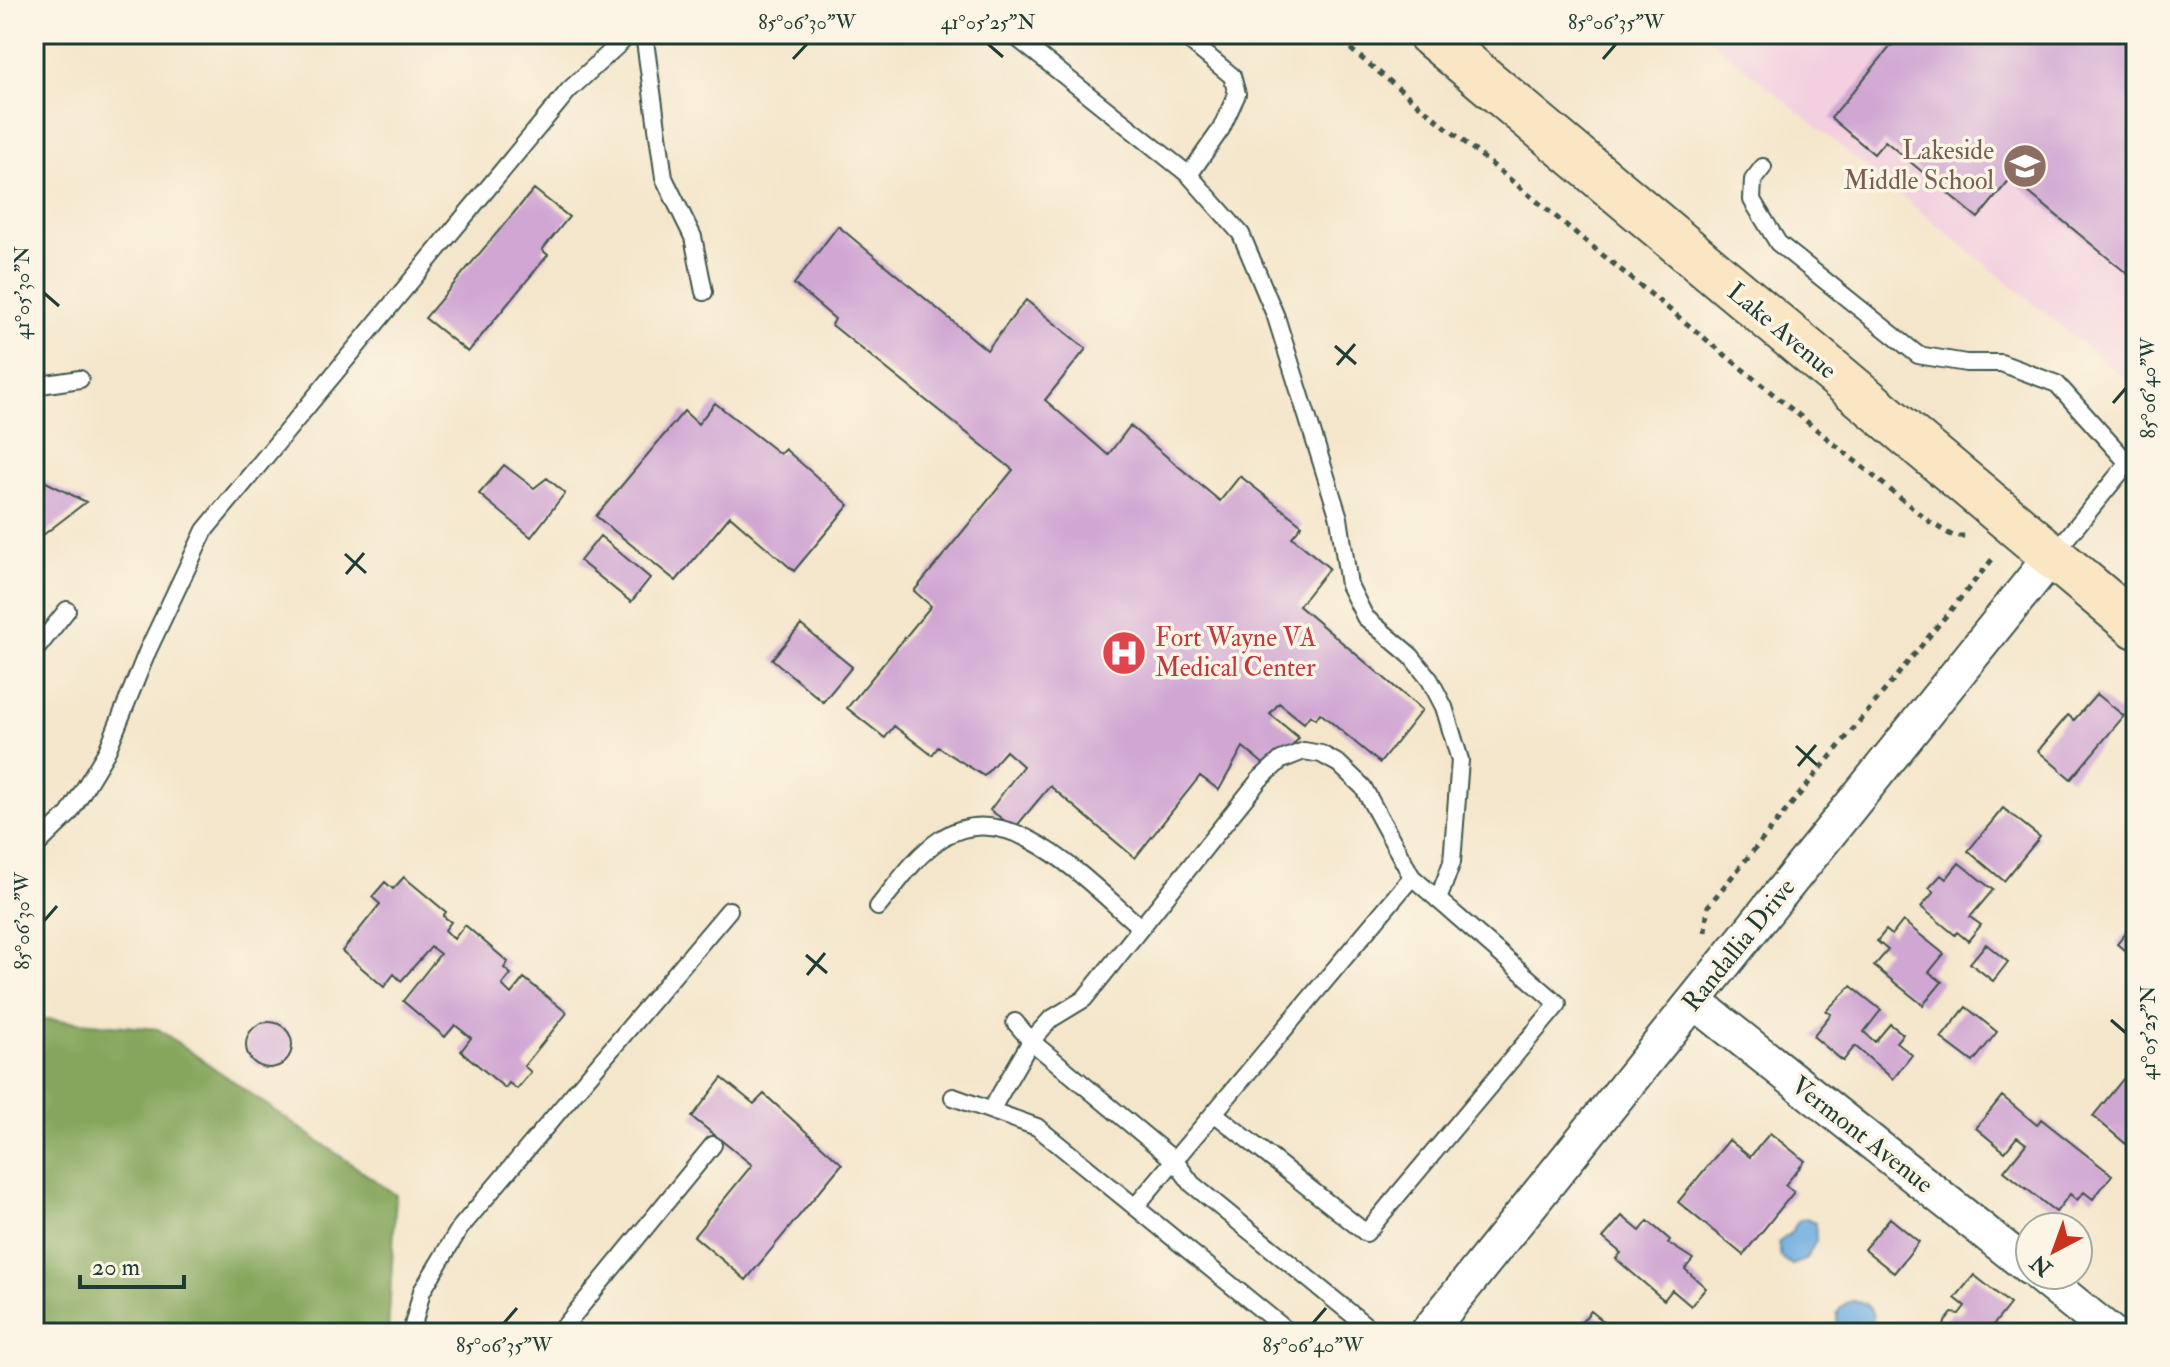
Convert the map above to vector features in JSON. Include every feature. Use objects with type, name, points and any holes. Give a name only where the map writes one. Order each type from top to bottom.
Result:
[{"type":"main road","name":"Lake Avenue","points":[[1430,34],[2136,626]]},
{"type":"street","name":"Randallia Drive","points":[[1427,1333],[2051,557]]},
{"type":"street","name":"Vermont Avenue","points":[[1694,1001],[2014,1255]]},
{"type":"street","points":[[2059,1291],[2111,1333]]},
{"type":"street","points":[[2127,1333],[2136,1322]]},
{"type":"lane","points":[[34,848],[69,814],[107,751],[148,650],[205,530],[569,90],[630,34]]},
{"type":"lane","points":[[644,34],[664,178],[693,237],[704,292]]},
{"type":"lane","points":[[1012,34],[1189,175],[1241,234],[1276,317],[1339,518],[1349,585],[1365,617],[1411,656],[1430,680],[1444,707],[1460,760],[1452,862],[1438,900]]},
{"type":"lane","points":[[1181,34],[1232,76],[1237,94],[1221,129],[1189,175]]},
{"type":"lane","points":[[1763,167],[1753,180],[1752,200],[1778,243],[1918,355],[1966,363],[2001,363],[2057,384],[2132,464],[2051,557]]},
{"type":"lane","points":[[34,386],[80,379]]},
{"type":"lane","points":[[34,652],[67,610]]},
{"type":"lane","points":[[991,1110],[1031,1041],[1051,1019],[1084,999],[1139,926],[1260,779],[1281,760],[1304,751],[1321,754],[1339,764],[1363,787],[1412,877],[1558,1004],[1366,1233],[1214,1113]]},
{"type":"lane","points":[[878,907],[925,852],[941,839],[960,829],[984,826],[1010,830],[1039,844],[1139,926]]},
{"type":"lane","points":[[1135,1207],[1412,877]]},
{"type":"lane","points":[[411,1333],[422,1291],[460,1228],[729,910]]},
{"type":"lane","points":[[1015,1022],[1031,1041],[1175,1161],[1192,1184],[1375,1333]]},
{"type":"lane","points":[[953,1097],[1037,1127],[1290,1333]]},
{"type":"lane","points":[[559,1333],[713,1145]]},
{"type":"path","points":[[1332,34],[1931,523],[1953,536],[1977,537]]},
{"type":"path","points":[[1703,941],[1708,906],[1996,554],[1987,547]]},
{"type":"shaded area","name":"Lakeside Middle School","points":[[1703,34],[2136,34],[2136,387]]},
{"type":"green space","points":[[34,1018],[158,1029],[396,1195],[388,1333],[34,1333]]},
{"type":"water","points":[[1806,1218],[1815,1222],[1816,1241],[1805,1260],[1792,1265],[1781,1257],[1778,1243],[1791,1233],[1798,1221]]},
{"type":"water","points":[[1855,1301],[1868,1306],[1873,1319],[1868,1332],[1855,1337],[1842,1332],[1837,1319],[1842,1306]]},
{"type":"building","name":"Lakeside Middle School","points":[[1901,34],[2136,34],[2136,281],[2011,178],[1978,218],[1885,141],[1874,154],[1831,118]]},
{"type":"building","points":[[534,189],[569,217],[542,250],[548,255],[468,352],[425,318]]},
{"type":"building","points":[[838,226],[987,350],[1026,300],[1086,349],[1045,400],[1108,455],[1130,426],[1220,501],[1240,476],[1302,525],[1292,537],[1329,568],[1299,606],[1422,710],[1380,763],[1320,713],[1316,719],[1310,715],[1304,723],[1279,703],[1270,714],[1299,738],[1272,771],[1243,747],[1219,790],[1200,776],[1135,858],[1050,786],[1015,828],[990,810],[1023,766],[1006,751],[984,776],[938,747],[932,755],[894,726],[885,738],[847,708],[931,606],[914,591],[1013,470],[832,325],[835,319],[794,284]]},
{"type":"building","points":[[715,403],[780,454],[785,449],[849,505],[794,571],[730,516],[676,581],[596,516],[684,411],[698,424]]},
{"type":"building","points":[[504,465],[534,488],[547,478],[565,493],[531,537],[479,494]]},
{"type":"building","points":[[34,476],[86,502],[34,542]]},
{"type":"building","points":[[600,536],[650,578],[631,602],[580,561]]},
{"type":"building","points":[[34,547],[40,586],[34,590]]},
{"type":"building","points":[[801,625],[852,667],[823,702],[772,659]]},
{"type":"building","points":[[2097,694],[2124,716],[2071,779],[2038,751],[2068,715],[2074,720]]},
{"type":"building","points":[[2003,808],[2040,837],[2004,881],[1968,851]]},
{"type":"building","points":[[1959,863],[1993,890],[1970,917],[1981,925],[1968,941],[1957,932],[1955,935],[1921,907],[1934,892],[1929,888],[1941,875],[1946,879]]},
{"type":"building","points":[[404,877],[446,912],[443,916],[451,922],[445,930],[454,939],[465,925],[508,962],[504,968],[511,974],[502,985],[511,994],[524,978],[567,1013],[524,1066],[531,1072],[517,1089],[509,1083],[505,1088],[461,1051],[471,1038],[455,1025],[445,1037],[403,1001],[440,954],[431,947],[401,981],[394,974],[384,987],[342,951],[380,904],[372,897],[385,882],[393,889]]},
{"type":"building","points":[[1903,921],[1944,954],[1929,972],[1942,982],[1923,1005],[1874,966],[1888,950],[1877,941],[1886,930],[1892,935]]},
{"type":"building","points":[[2136,921],[2136,960],[2117,944]]},
{"type":"building","points":[[1986,944],[2008,962],[1993,981],[1970,963]]},
{"type":"building","points":[[1851,986],[1881,1010],[1864,1032],[1875,1042],[1890,1024],[1903,1034],[1896,1042],[1912,1055],[1893,1079],[1855,1046],[1843,1061],[1813,1036],[1831,1014],[1826,1011]]},
{"type":"building","points":[[1966,1007],[1997,1032],[1973,1062],[1941,1038]]},
{"type":"building","points":[[269,1022],[286,1028],[292,1045],[286,1062],[269,1068],[252,1062],[246,1045],[252,1028]]},
{"type":"building","points":[[722,1078],[754,1104],[764,1094],[842,1164],[746,1280],[694,1236],[752,1165],[692,1117]]},
{"type":"building","points":[[2124,1078],[2136,1088],[2136,1132],[2126,1144],[2093,1116]]},
{"type":"building","points":[[2002,1096],[2037,1125],[2041,1119],[2112,1175],[2093,1199],[2084,1192],[2077,1200],[2070,1194],[2055,1211],[2004,1171],[2026,1144],[2017,1137],[2005,1152],[1976,1128]]},
{"type":"building","points":[[1770,1133],[1805,1161],[1785,1185],[1794,1192],[1743,1255],[1678,1202],[1729,1140],[1750,1157]]},
{"type":"building","points":[[1622,1216],[1640,1231],[1648,1221],[1670,1240],[1668,1243],[1693,1259],[1685,1269],[1706,1288],[1691,1306],[1672,1290],[1664,1300],[1616,1259],[1621,1253],[1603,1238]]},
{"type":"building","points":[[1890,1218],[1919,1242],[1894,1273],[1864,1249]]},
{"type":"building","points":[[1974,1275],[2010,1304],[1987,1333],[1943,1333],[1945,1322],[1952,1313],[1959,1314],[1965,1306],[1955,1298]]},
{"type":"building","points":[[1591,1311],[1618,1333],[1572,1333]]},
{"type":"place","name":"Lakeside Middle School","points":[[2025,166]]},
{"type":"place","name":"Fort Wayne VA Medical Center","points":[[1124,653]]}]
